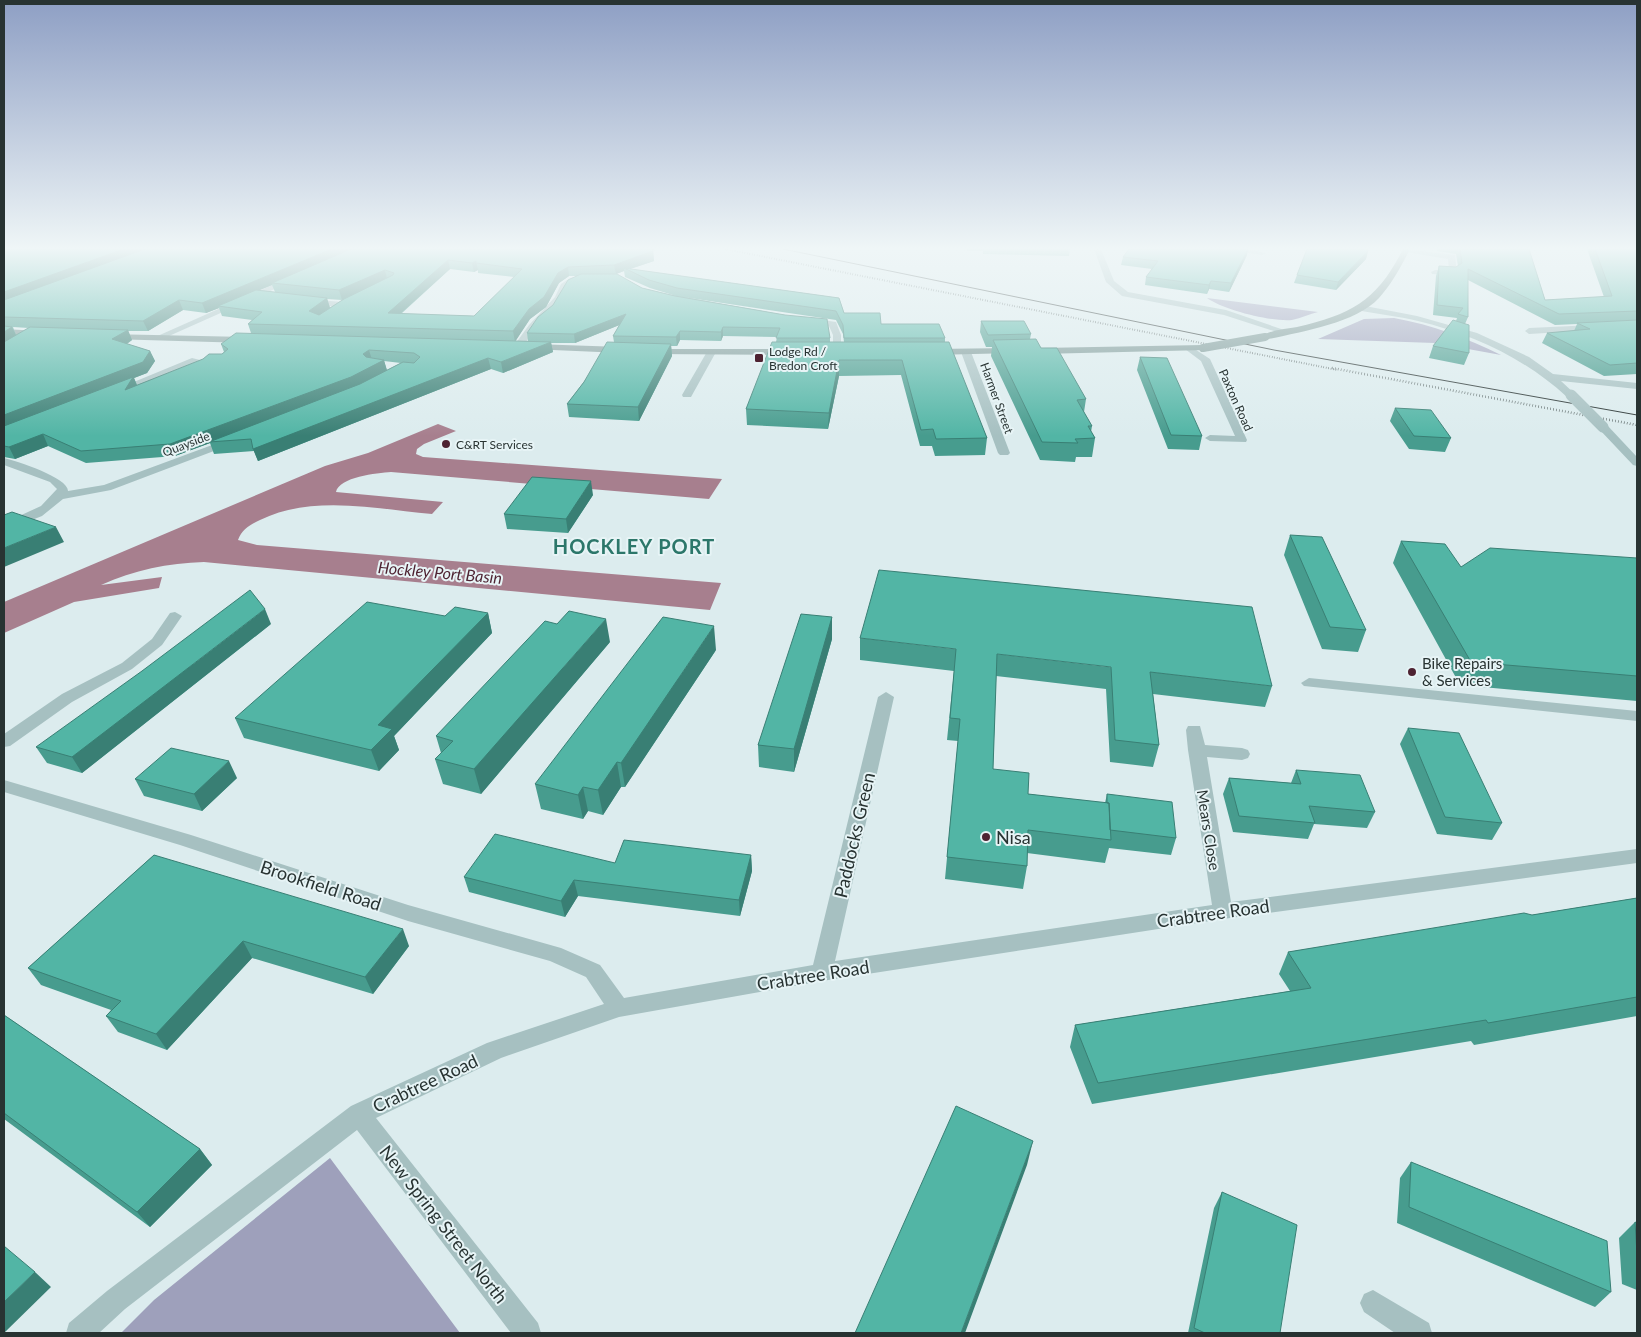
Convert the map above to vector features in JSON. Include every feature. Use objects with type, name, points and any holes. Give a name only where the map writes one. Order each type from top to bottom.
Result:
[{"type":"street","points":[[157,338],[217,311]]},
{"type":"street","points":[[548,311],[535,322],[513,347],[711,352],[799,352]]},
{"type":"street","points":[[1217,311],[1286,332]]},
{"type":"street","points":[[917,352],[1203,348],[1265,337],[1332,321],[1353,311]]},
{"type":"street","points":[[1377,311],[1449,326],[1502,346],[1554,377],[1637,464]]},
{"type":"street","points":[[802,321],[833,324],[837,335],[838,352]]},
{"type":"street","points":[[1529,331],[1603,328]]},
{"type":"street","points":[[4,332],[54,334]]},
{"type":"street","points":[[20,342],[35,333]]},
{"type":"street","points":[[101,336],[257,340]]},
{"type":"street","name":"Paxton Road","points":[[1190,349],[1204,359],[1242,440],[1210,438]]},
{"type":"street","points":[[687,395],[711,352]]},
{"type":"street","name":"Harmer Street","points":[[966,352],[1004,453]]},
{"type":"street","points":[[104,396],[200,360],[171,357]]},
{"type":"street","points":[[1554,377],[1637,386]]},
{"type":"street","name":"Quayside","points":[[59,496],[107,488],[239,438]]},
{"type":"street","points":[[4,461],[54,480],[62,489],[59,496],[45,510],[4,527]]},
{"type":"street","points":[[4,742],[67,698],[127,666],[158,642],[175,616]]},
{"type":"street","points":[[127,666],[142,669]]},
{"type":"street","points":[[1309,683],[1637,716]]},
{"type":"street","name":"Paddocks Green","points":[[822,972],[886,697]]},
{"type":"street","name":"Mears Close","points":[[1194,730],[1222,911]]},
{"type":"street","points":[[1196,750],[1242,754]]},
{"type":"street","name":"Brookfield Road","points":[[4,786],[185,840],[408,914],[554,954],[593,971],[619,1008]]},
{"type":"street","name":"Crabtree Road","points":[[79,1333],[116,1300],[360,1114],[494,1050],[619,1008],[822,972],[1222,911],[1637,856]]},
{"type":"street","name":"New Spring Street North","points":[[360,1114],[528,1333]]},
{"type":"street","points":[[1372,1303],[1419,1333]]},
{"type":"shaded area","points":[[1238,311],[1318,312],[1292,320],[1260,317]]},
{"type":"shaded area","points":[[1394,318],[1422,324],[1449,333],[1501,355],[1435,343],[1318,339],[1364,319]]},
{"type":"shaded area","points":[[330,1158],[460,1333],[121,1333],[154,1300]]},
{"type":"water","name":"Hockley Port Basin","points":[[438,424],[456,431],[424,444],[417,449],[416,454],[423,457],[722,479],[709,499],[391,472],[377,473],[351,479],[339,487],[336,492],[443,502],[432,514],[345,505],[302,507],[281,512],[256,522],[244,530],[238,540],[257,545],[721,583],[710,610],[204,562],[164,566],[126,575],[101,585],[162,577],[159,588],[74,602],[4,633],[4,602],[325,466],[368,453]]},
{"type":"building","points":[[4,311],[159,311],[143,321],[4,317]]},
{"type":"building","points":[[258,311],[310,311],[319,315],[325,311],[390,311],[388,313],[474,316],[479,311],[527,311],[513,331],[248,324],[262,312]]},
{"type":"building","points":[[545,311],[764,311],[827,319],[830,338],[776,338],[780,328],[723,327],[721,332],[680,331],[676,337],[613,336],[626,314],[574,334],[527,333],[538,317]]},
{"type":"building","points":[[836,311],[880,313],[881,324],[939,324],[945,338],[844,338],[843,325]]},
{"type":"building","points":[[1460,311],[1468,311],[1468,317],[1458,314]]},
{"type":"building","points":[[1554,311],[1627,311],[1559,314]]},
{"type":"building","points":[[1453,320],[1469,325],[1469,353],[1433,346]]},
{"type":"building","points":[[1637,320],[1637,363],[1610,365],[1547,333],[1590,329],[1577,323]]},
{"type":"building","points":[[981,321],[1024,321],[1031,334],[988,335]]},
{"type":"building","points":[[4,326],[12,327],[4,332]]},
{"type":"building","points":[[30,327],[128,330],[112,339],[150,351],[143,362],[4,415],[4,342]]},
{"type":"building","points":[[236,333],[551,342],[501,362],[488,358],[253,449],[251,439],[209,442],[360,384],[403,362],[414,363],[420,357],[414,353],[369,350],[363,354],[366,357],[384,360],[351,377],[170,444],[81,451],[43,434],[9,447],[4,446],[4,426],[133,377],[125,390],[203,359],[209,354],[222,354],[228,349],[221,344]]},
{"type":"building","points":[[1036,339],[1041,348],[1057,348],[1086,399],[1077,400],[1092,426],[1088,426],[1095,438],[1075,439],[1078,443],[1042,442],[993,340]]},
{"type":"building","points":[[607,342],[671,344],[638,407],[567,404],[584,382]]},
{"type":"building","points":[[772,342],[949,342],[987,438],[936,439],[933,429],[921,430],[902,360],[839,360],[829,413],[746,409]]},
{"type":"building","points":[[1140,357],[1167,358],[1202,436],[1171,435]]},
{"type":"building","points":[[1395,408],[1431,410],[1451,438],[1414,436]]},
{"type":"building","points":[[532,477],[591,481],[566,519],[504,514]]},
{"type":"building","points":[[12,512],[56,527],[4,548],[4,515]]},
{"type":"building","points":[[1290,535],[1322,537],[1366,630],[1330,627]]},
{"type":"building","points":[[1401,541],[1445,544],[1461,567],[1490,548],[1637,558],[1637,676],[1471,662]]},
{"type":"building","points":[[879,570],[1252,607],[1272,686],[1150,672],[1159,745],[1115,740],[1111,667],[997,654],[993,769],[1029,773],[1028,794],[1109,803],[1111,840],[1028,830],[1027,866],[947,857],[960,719],[950,718],[956,649],[860,638]]},
{"type":"building","points":[[250,590],[265,609],[72,757],[36,747],[142,671]]},
{"type":"building","points":[[367,602],[445,616],[455,607],[488,613],[378,725],[392,729],[371,750],[235,718]]},
{"type":"building","points":[[569,611],[606,619],[474,769],[435,759],[453,741],[436,736],[545,621],[557,624]]},
{"type":"building","points":[[801,614],[832,617],[794,749],[758,745]]},
{"type":"building","points":[[663,617],[714,626],[621,763],[617,762],[598,790],[583,787],[578,795],[535,784]]},
{"type":"building","points":[[1408,728],[1459,733],[1502,823],[1445,817]]},
{"type":"building","points":[[171,748],[229,761],[194,794],[135,779]]},
{"type":"building","points":[[1296,770],[1360,775],[1375,812],[1309,806],[1315,823],[1239,816],[1229,778],[1301,784]]},
{"type":"building","points":[[1107,794],[1172,802],[1176,838],[1110,830]]},
{"type":"building","points":[[495,834],[615,863],[624,840],[751,855],[739,900],[574,880],[561,901],[464,877]]},
{"type":"building","points":[[154,855],[403,929],[365,977],[243,941],[156,1034],[106,1016],[121,1001],[28,968]]},
{"type":"building","points":[[1637,898],[1637,997],[1488,1023],[1486,1020],[1098,1083],[1075,1025],[1311,988],[1288,952],[1524,913],[1532,915]]},
{"type":"building","points":[[4,1015],[200,1149],[137,1212],[4,1113]]},
{"type":"building","points":[[956,1106],[1033,1141],[961,1333],[855,1333]]},
{"type":"building","points":[[1411,1162],[1607,1241],[1611,1292],[1409,1207]]},
{"type":"building","points":[[1222,1192],[1297,1225],[1280,1333],[1205,1333],[1194,1328]]},
{"type":"building","points":[[1635,1222],[1637,1223],[1637,1254]]},
{"type":"building","points":[[4,1246],[35,1272],[4,1302]]},
{"type":"tram line","points":[[1086,311],[1274,350],[1637,415]]},
{"type":"railway","points":[[1041,311],[1338,370]]},
{"type":"railway","points":[[1332,368],[1637,425]]},
{"type":"place","name":"Lodge Rd / Bredon Croft","points":[[759,358]]},
{"type":"place","name":"C&RT Services","points":[[446,444]]},
{"type":"place","name":"Bike Repairs & Services","points":[[1412,672]]},
{"type":"place","name":"Nisa","points":[[986,837]]},
{"type":"district","name":"HOCKLEY PORT","points":[[634,546]]}]
